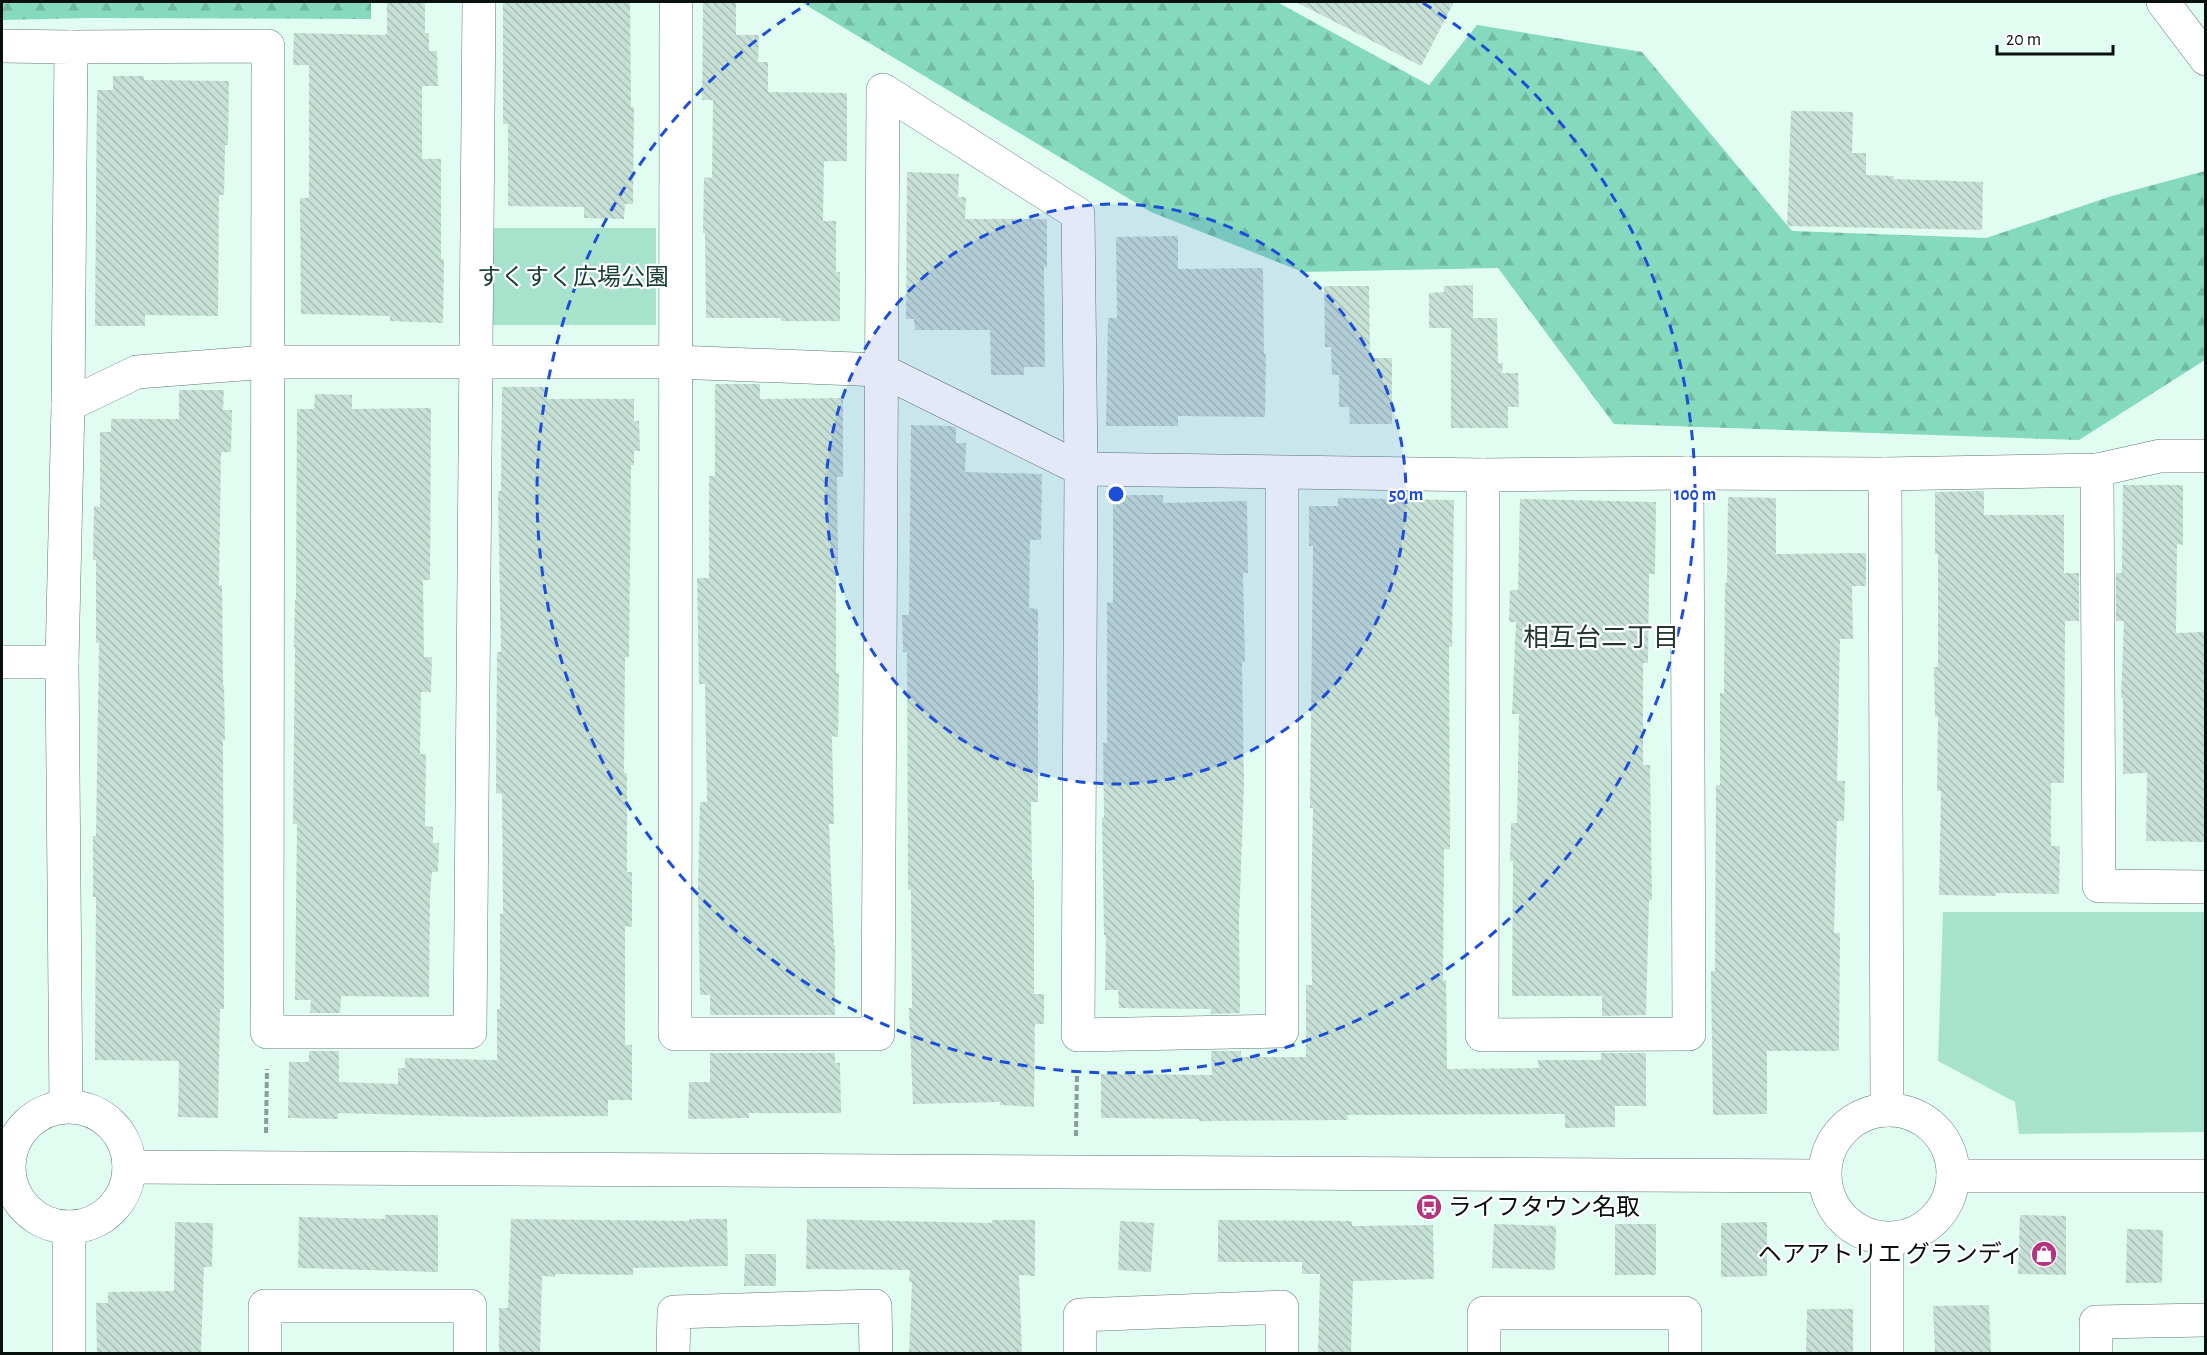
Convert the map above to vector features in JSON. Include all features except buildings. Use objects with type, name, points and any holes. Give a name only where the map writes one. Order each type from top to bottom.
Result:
[{"type":"street","points":[[2,46],[268,46],[267,1032],[470,1032],[479,2]]},
{"type":"street","points":[[676,2],[675,1034],[878,1034],[883,90],[1078,214],[1081,469],[1078,1035],[1282,1031],[1282,473]]},
{"type":"street","points":[[2163,2],[2205,59]]},
{"type":"street","points":[[66,1106],[62,662],[68,405],[71,47]]},
{"type":"street","points":[[68,405],[137,372],[267,362],[676,362],[881,370],[1081,469],[1483,475],[1885,474],[2097,470],[2160,456],[2205,456]]},
{"type":"street","points":[[2097,470],[2099,886],[2205,887]]},
{"type":"street","points":[[1483,475],[1482,1035],[1689,1035],[1687,473]]},
{"type":"street","points":[[1885,474],[1887,1110]]},
{"type":"street","points":[[2,662],[62,662]]},
{"type":"street","points":[[66,1106],[86,1108],[103,1117],[117,1130],[126,1148],[129,1167],[127,1183],[121,1197],[111,1210],[92,1222],[69,1227],[53,1226],[25,1210],[16,1197],[5,1166],[20,1131],[32,1118],[48,1109],[66,1106]]},
{"type":"street","points":[[1887,1110],[1908,1112],[1926,1122],[1941,1137],[1950,1155],[1953,1176],[1950,1196],[1940,1214],[1926,1228],[1907,1237],[1887,1239],[1868,1236],[1851,1226],[1837,1212],[1827,1195],[1824,1176],[1827,1156],[1836,1137],[1850,1123],[1867,1114],[1887,1110]]},
{"type":"street","points":[[129,1167],[1824,1176]]},
{"type":"street","points":[[1953,1176],[2205,1176]]},
{"type":"street","points":[[69,1227],[69,1353]]},
{"type":"street","points":[[1887,1239],[1887,1353]]},
{"type":"street","points":[[265,1353],[265,1306],[470,1306],[470,1353]]},
{"type":"street","points":[[674,1353],[674,1312],[876,1306],[876,1353]]},
{"type":"street","points":[[1080,1353],[1080,1315],[1282,1307],[1282,1353]]},
{"type":"street","points":[[1484,1353],[1485,1313],[1685,1313],[1685,1353]]},
{"type":"street","points":[[2096,1353],[2096,1322],[2205,1320]]},
{"type":"path","points":[[266,1136],[267,1032]]},
{"type":"path","points":[[1076,1136],[1078,1035]]},
{"type":"green space","points":[[2,2],[371,2],[371,19],[2,20]]},
{"type":"green space","points":[[801,2],[1277,2],[1429,85],[1477,25],[1642,52],[1792,231],[1986,238],[2112,196],[2205,171],[2205,360],[2079,440],[1614,424],[1498,268],[1303,272],[1151,212]]},
{"type":"green space","name":"すくすく広場公園","points":[[491,228],[656,228],[656,325],[491,325]]},
{"type":"green space","points":[[1943,912],[2205,912],[2205,1132],[2019,1134],[2015,1102],[1938,1061]]},
{"type":"place","name":"ライフタウン名取","points":[[1429,1207]]},
{"type":"place","name":"ヘアアトリエ グランディ","points":[[2044,1254]]},
{"type":"district","name":"相互台二丁目","points":[[1601,637]]}]
